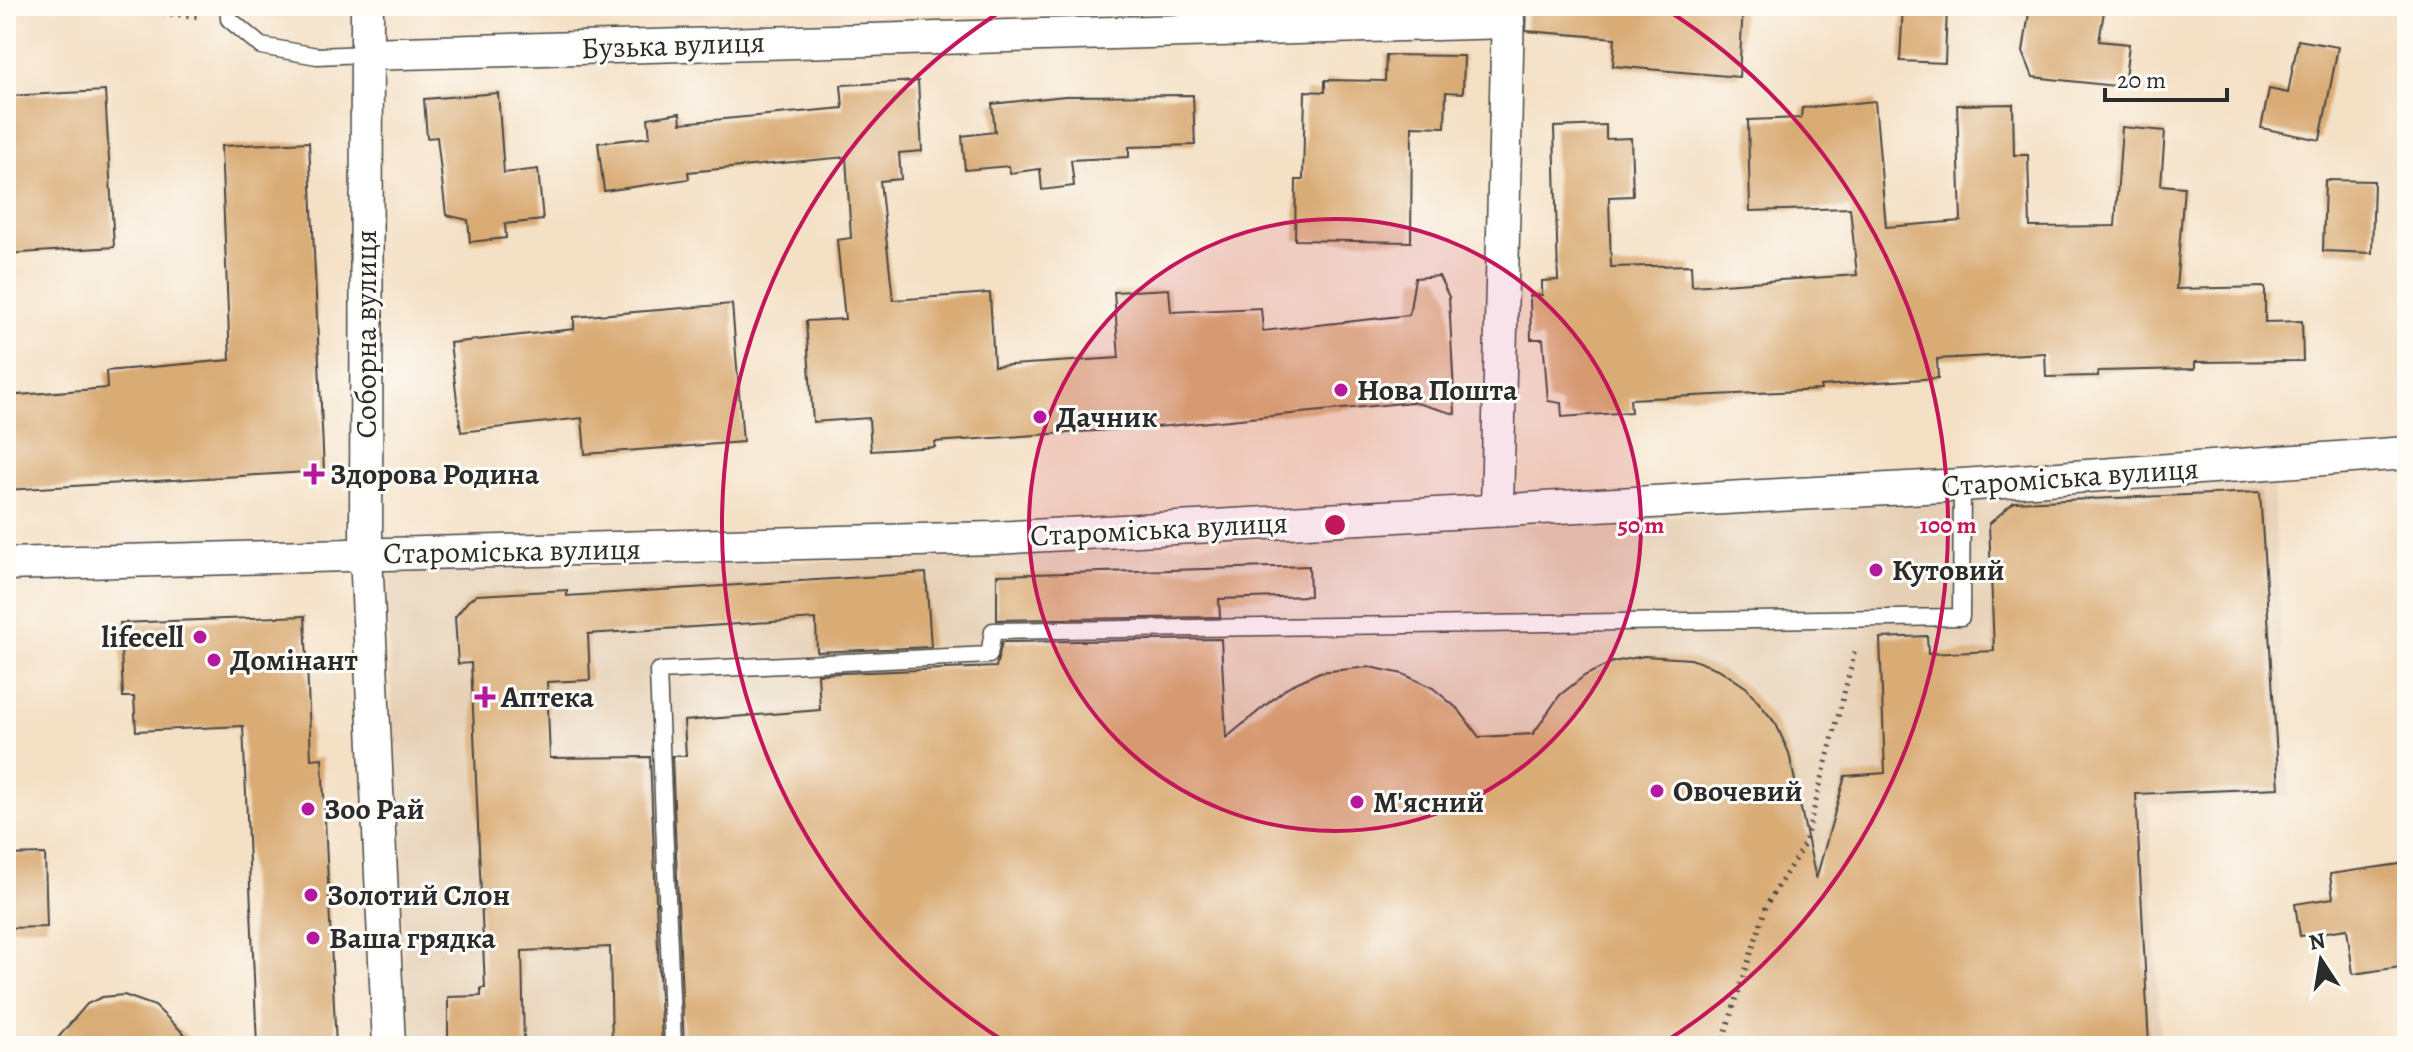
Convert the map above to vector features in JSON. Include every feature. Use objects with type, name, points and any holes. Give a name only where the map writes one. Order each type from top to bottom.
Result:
[{"type":"street","name":"Соборна вулиця","points":[[367,6],[366,554],[389,1046]]},
{"type":"street","name":"Бузька вулиця","points":[[365,54],[1508,14]]},
{"type":"street","points":[[1497,510],[1508,14]]},
{"type":"street","name":"Староміська вулиця","points":[[6,564],[995,538],[1962,485],[2407,453]]},
{"type":"lane","points":[[229,12],[261,46],[317,56],[365,54]]},
{"type":"lane","points":[[673,1046],[658,671],[989,655],[993,631],[1961,617],[1962,485]]},
{"type":"path","points":[[91,6],[229,12]]},
{"type":"path","points":[[1721,1046],[1767,904],[1805,843],[1864,618]]},
{"type":"shaded area","points":[[2273,479],[2289,795],[2148,803],[2161,1046],[408,1046],[386,572],[996,557]]},
{"type":"building","points":[[1527,6],[1743,6],[1739,77],[1613,66],[1615,38],[1526,31]]},
{"type":"building","points":[[1903,6],[1947,7],[1945,63],[1900,61]]},
{"type":"building","points":[[2030,6],[2105,6],[2099,41],[2129,44],[2124,87],[2033,77],[2023,52]]},
{"type":"building","points":[[2298,40],[2338,47],[2320,140],[2261,128],[2269,89],[2288,93]]},
{"type":"building","points":[[1386,55],[1464,56],[1463,93],[1446,92],[1445,127],[1412,126],[1411,242],[1295,240],[1296,180],[1303,180],[1305,91],[1325,92],[1325,80],[1385,81]]},
{"type":"building","points":[[918,81],[922,151],[899,153],[901,179],[880,181],[893,300],[990,293],[994,366],[1119,358],[1114,292],[1169,289],[1171,312],[1261,308],[1263,331],[1409,315],[1415,278],[1439,276],[1449,297],[1455,414],[1413,402],[1168,426],[934,442],[935,447],[871,451],[869,418],[813,422],[806,321],[845,319],[837,240],[851,238],[846,157],[688,172],[689,179],[604,191],[598,143],[650,137],[648,118],[680,113],[681,123],[843,108],[841,85]]},
{"type":"building","points":[[105,91],[114,247],[6,254],[6,96]]},
{"type":"building","points":[[498,93],[504,173],[538,169],[543,220],[505,224],[506,238],[470,242],[468,220],[446,215],[437,137],[427,138],[424,99]]},
{"type":"building","points":[[1193,95],[1195,145],[1129,147],[1129,157],[1071,160],[1074,186],[1042,190],[1040,169],[1010,173],[1009,166],[965,170],[962,136],[995,132],[992,104],[1065,96]]},
{"type":"building","points":[[1875,101],[1886,227],[1961,221],[1957,105],[2013,104],[2014,155],[2028,155],[2030,227],[2115,226],[2122,127],[2165,131],[2161,185],[2184,187],[2176,289],[2265,287],[2265,322],[2302,321],[2303,361],[2195,362],[2195,369],[2098,371],[2098,376],[2046,377],[2045,353],[1937,359],[1938,378],[1820,386],[1821,390],[1630,399],[1631,412],[1562,417],[1561,403],[1548,401],[1543,339],[1531,339],[1530,296],[1542,295],[1542,281],[1558,280],[1554,127],[1606,125],[1606,139],[1631,138],[1633,196],[1609,197],[1611,267],[1691,265],[1692,286],[1857,275],[1850,208],[1750,211],[1748,120],[1801,118],[1802,108]]},
{"type":"building","points":[[309,142],[324,471],[6,490],[6,396],[107,388],[106,371],[230,360],[221,146]]},
{"type":"building","points":[[2325,180],[2374,181],[2372,253],[2323,251]]},
{"type":"building","points":[[732,304],[743,442],[585,454],[582,418],[461,432],[450,343],[574,329],[574,317]]},
{"type":"building","points":[[2260,492],[2279,788],[2136,794],[2149,1046],[684,1046],[672,756],[686,756],[684,721],[820,710],[818,674],[996,667],[1002,642],[1221,639],[1226,738],[1289,686],[1320,672],[1370,667],[1403,674],[1433,688],[1459,710],[1479,737],[1533,734],[1560,695],[1584,676],[1613,662],[1644,656],[1691,659],[1720,670],[1747,688],[1776,724],[1789,753],[1816,879],[1845,776],[1885,773],[1880,638],[1927,636],[1928,654],[1994,651],[1989,524],[2014,502]]},
{"type":"building","points":[[1309,566],[1310,596],[1219,599],[1220,617],[997,620],[997,575]]},
{"type":"building","points":[[926,573],[931,647],[817,652],[816,619],[588,634],[590,680],[547,682],[550,758],[650,757],[662,1046],[612,1046],[610,947],[522,951],[524,1046],[448,1046],[448,997],[481,996],[481,988],[485,988],[471,663],[458,664],[455,617],[468,601],[477,595],[567,590],[567,596]]},
{"type":"building","points":[[305,616],[311,759],[322,758],[336,1046],[257,1046],[243,726],[136,731],[134,697],[123,697],[120,623]]},
{"type":"building","points":[[45,854],[47,927],[6,928],[6,855]]},
{"type":"building","points":[[2407,863],[2407,966],[2353,974],[2347,929],[2300,936],[2295,904],[2333,898],[2330,874]]},
{"type":"building","points":[[124,995],[155,1006],[197,1046],[51,1046],[87,1004],[102,997]]},
{"type":"place","name":"Нова Пошта","points":[[1341,390]]},
{"type":"place","name":"Дачник","points":[[1040,417]]},
{"type":"place","name":"Здорова Родина","points":[[314,474]]},
{"type":"place","name":"Кутовий","points":[[1876,570]]},
{"type":"place","name":"lifecell","points":[[200,637]]},
{"type":"place","name":"Домінант","points":[[214,660]]},
{"type":"place","name":"Аптека","points":[[485,697]]},
{"type":"place","name":"Овочевий","points":[[1657,791]]},
{"type":"place","name":"М'ясний","points":[[1357,802]]},
{"type":"place","name":"Зоо Рай","points":[[308,809]]},
{"type":"place","name":"Золотий Слон","points":[[311,895]]},
{"type":"place","name":"Ваша грядка","points":[[313,938]]}]
